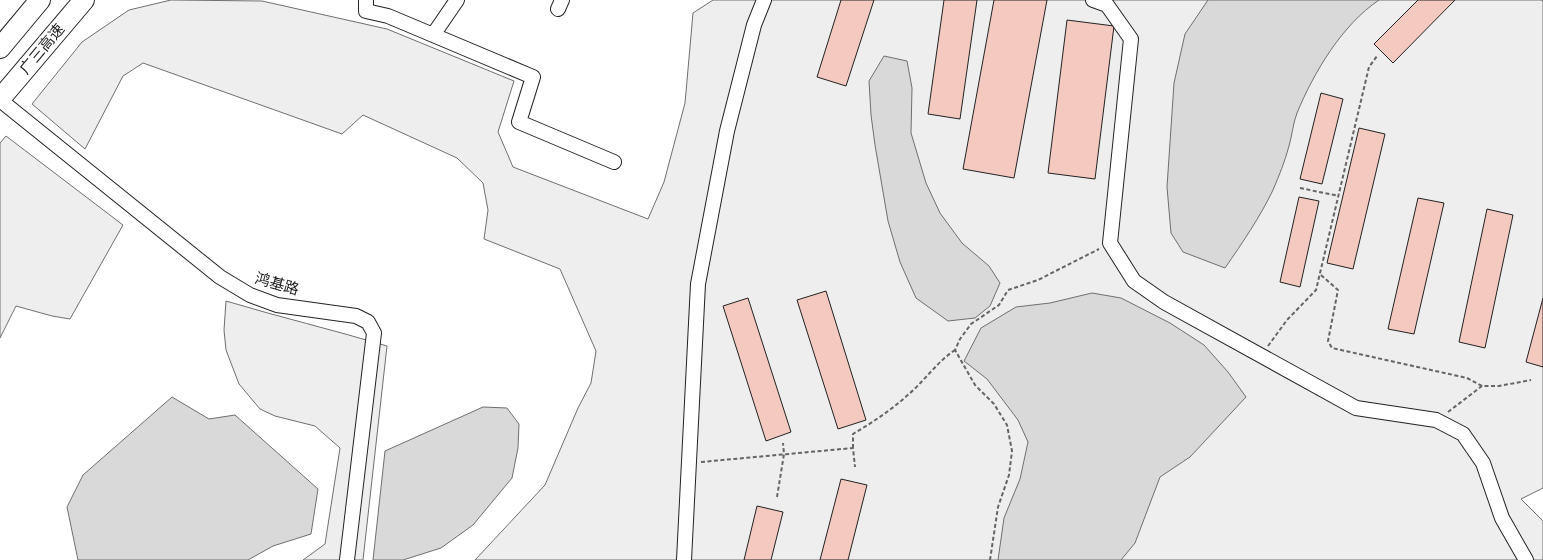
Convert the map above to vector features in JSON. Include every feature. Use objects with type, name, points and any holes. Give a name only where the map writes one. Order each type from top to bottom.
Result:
[{"type":"highway","name":"广三高速","points":[[0,99],[84,0]]},
{"type":"highway","points":[[0,48],[37,3]]},
{"type":"street","points":[[366,0],[366,11],[388,16],[533,77],[519,122],[614,162]]},
{"type":"street","points":[[433,35],[457,0]]},
{"type":"street","points":[[684,560],[698,284],[727,131],[754,25],[764,0]]},
{"type":"street","points":[[1093,0],[1108,3],[1131,39],[1110,244],[1134,281],[1164,302],[1356,408],[1436,420],[1463,434],[1483,463],[1502,518],[1526,560]]},
{"type":"street","name":"鸿基路","points":[[0,99],[220,277],[250,296],[277,305],[356,316],[368,322],[374,333],[347,560]]},
{"type":"path","points":[[1261,356],[1287,320],[1316,290],[1368,67],[1377,56]]},
{"type":"path","points":[[1300,188],[1339,196]]},
{"type":"path","points":[[855,467],[853,434],[880,418],[911,393],[938,363],[955,350],[960,339],[971,324],[999,305],[1008,290],[1038,280],[1110,244]]},
{"type":"path","points":[[1321,275],[1338,290],[1328,341],[1332,348],[1467,378],[1482,386],[1499,386],[1531,380]]},
{"type":"path","points":[[955,350],[976,385],[994,404],[1008,425],[1012,451],[1009,475],[998,507],[990,560]]},
{"type":"path","points":[[1436,420],[1482,386]]},
{"type":"path","points":[[778,497],[784,454],[783,444]]},
{"type":"path","points":[[689,463],[853,448]]},
{"type":"shaded area","points":[[171,0],[262,1],[387,29],[514,81],[498,132],[513,167],[648,219],[664,182],[685,103],[693,13],[713,0],[1542,0],[1543,488],[1521,499],[1543,521],[1543,560],[475,560],[545,485],[578,408],[591,383],[596,351],[560,269],[484,239],[488,210],[483,183],[457,158],[363,115],[342,134],[143,63],[123,76],[85,149],[32,104],[82,42],[129,10]]},
{"type":"shaded area","points":[[1208,0],[1379,0],[1353,22],[1330,51],[1321,66],[1297,113],[1287,152],[1273,190],[1257,220],[1225,268],[1183,252],[1171,233],[1167,187],[1174,83],[1185,34]]},
{"type":"shaded area","points":[[884,56],[907,61],[912,88],[911,133],[926,183],[940,213],[962,243],[989,266],[1000,283],[990,306],[975,318],[948,321],[916,298],[900,262],[888,221],[871,115],[869,81]]},
{"type":"shaded area","points":[[6,136],[123,225],[70,319],[16,306],[0,338],[0,143]]},
{"type":"shaded area","points":[[1092,293],[1121,298],[1170,323],[1204,345],[1228,372],[1246,397],[1190,457],[1160,477],[1135,543],[1121,560],[998,560],[1004,518],[1020,479],[1028,442],[1018,420],[987,379],[964,361],[981,328],[1016,307],[1050,303]]},
{"type":"shaded area","points":[[226,301],[387,346],[363,560],[303,560],[325,544],[340,448],[315,426],[275,416],[260,409],[239,384],[226,350],[224,330]]},
{"type":"shaded area","points":[[172,397],[209,419],[235,415],[318,489],[311,534],[273,546],[248,560],[78,560],[67,507],[83,475]]},
{"type":"shaded area","points":[[483,407],[507,408],[519,424],[518,448],[512,478],[473,525],[441,548],[403,560],[373,560],[385,451]]},
{"type":"building","points":[[841,0],[874,0],[846,86],[817,77]]},
{"type":"building","points":[[944,0],[977,0],[960,119],[928,114]]},
{"type":"building","points":[[994,0],[1047,0],[1014,178],[963,169]]},
{"type":"building","points":[[1418,0],[1455,0],[1393,63],[1374,44]]},
{"type":"building","points":[[1067,20],[1114,26],[1095,179],[1048,173]]},
{"type":"building","points":[[1321,93],[1343,99],[1322,184],[1300,179]]},
{"type":"building","points":[[1359,128],[1385,134],[1353,269],[1327,263]]},
{"type":"building","points":[[1299,197],[1319,201],[1300,287],[1280,282]]},
{"type":"building","points":[[1418,198],[1444,203],[1414,334],[1388,329]]},
{"type":"building","points":[[1487,209],[1513,215],[1485,348],[1459,342]]},
{"type":"building","points":[[826,291],[866,420],[838,429],[797,300]]},
{"type":"building","points":[[748,298],[791,432],[766,441],[723,306]]},
{"type":"building","points":[[1543,298],[1543,367],[1526,362]]},
{"type":"building","points":[[841,479],[867,485],[848,560],[820,560]]},
{"type":"building","points":[[757,506],[783,512],[771,560],[744,560]]}]
